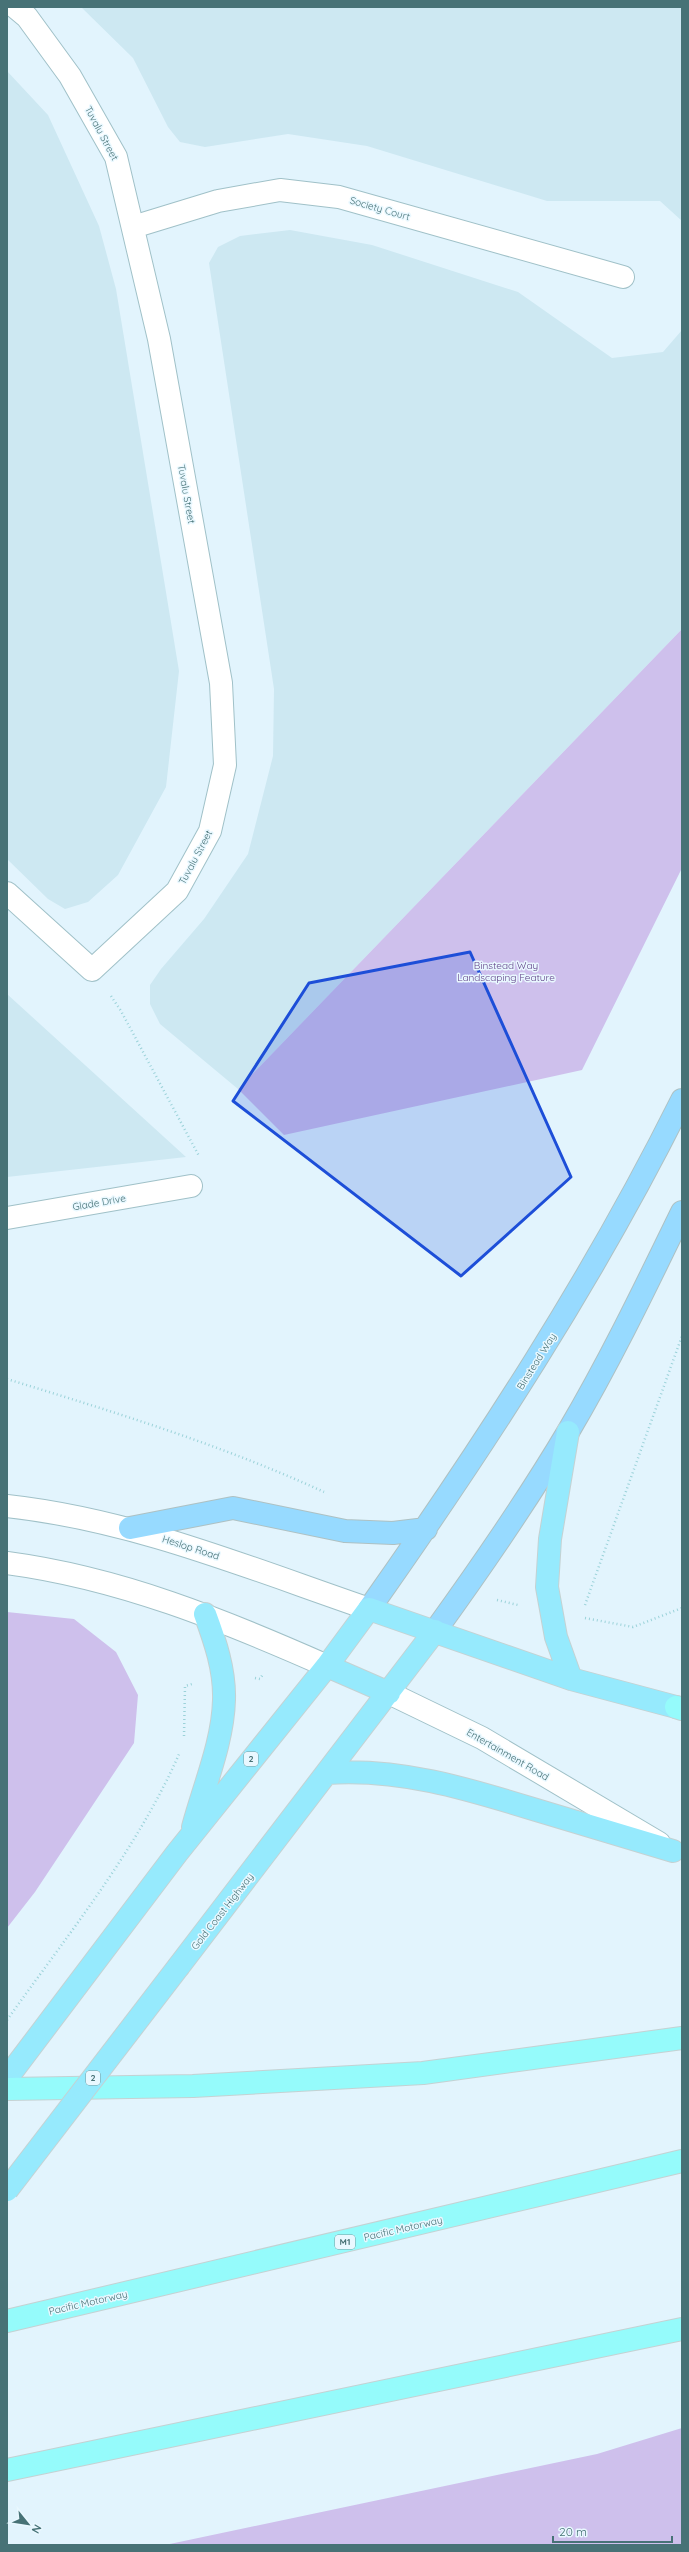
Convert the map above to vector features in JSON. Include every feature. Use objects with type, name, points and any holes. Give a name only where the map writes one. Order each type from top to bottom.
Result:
[{"type":"highway","points":[[568,1432],[550,1539],[547,1587],[550,1611],[571,1679]]},
{"type":"highway","points":[[368,1609],[571,1679],[680,1708]]},
{"type":"highway","name":"2","points":[[7,2078],[76,1984],[327,1666],[368,1609]]},
{"type":"highway","points":[[190,1838],[222,1722],[224,1699],[216,1644],[205,1614]]},
{"type":"highway","name":"Gold Coast Highway","points":[[7,2190],[328,1773],[435,1631]]},
{"type":"highway","name":"Entertainment Road","points":[[327,1666],[389,1693]]},
{"type":"highway","points":[[328,1773],[360,1771],[406,1775],[454,1786],[677,1853]]},
{"type":"highway","points":[[7,2089],[193,2086],[423,2073],[682,2038]]},
{"type":"highway","name":"Pacific Motorway","points":[[7,2321],[682,2161]]},
{"type":"highway","points":[[7,2470],[682,2328]]},
{"type":"main road","name":"Binstead Way","points":[[368,1609],[426,1529],[493,1429],[557,1327],[610,1236],[682,1100]]},
{"type":"main road","points":[[435,1631],[497,1544],[568,1432],[602,1371],[682,1212]]},
{"type":"main road","points":[[130,1528],[233,1508],[345,1531],[393,1533],[426,1529]]},
{"type":"street","name":"Tuvalu Street","points":[[14,7],[27,17],[70,76],[116,157],[159,339],[221,683],[225,764],[210,831],[177,891],[92,970]]},
{"type":"street","name":"Society Court","points":[[133,227],[218,201],[280,190],[339,197],[623,277]]},
{"type":"street","points":[[7,893],[92,970]]},
{"type":"street","name":"Glade Drive","points":[[7,1218],[191,1186]]},
{"type":"street","name":"Heslop Road","points":[[7,1506],[64,1514],[130,1528],[184,1544],[368,1609]]},
{"type":"street","points":[[7,1563],[44,1568],[113,1583],[205,1614],[327,1666]]},
{"type":"street","name":"Entertainment Road","points":[[389,1693],[482,1738],[677,1853]]},
{"type":"path","points":[[92,970],[121,1011],[164,1093],[198,1151],[202,1177],[191,1186]]},
{"type":"path","points":[[682,1336],[587,1595],[582,1618],[633,1627],[682,1608]]},
{"type":"path","points":[[7,1379],[161,1427],[278,1471],[328,1494]]},
{"type":"path","points":[[464,1592],[550,1611]]},
{"type":"path","points":[[7,2020],[26,1994]]},
{"type":"highlighted area","points":[[470,952],[571,1177],[461,1276],[233,1101],[309,983]]},
{"type":"shaded area","points":[[81,7],[682,7],[682,221],[660,201],[547,201],[367,146],[288,134],[205,147],[180,142],[168,127],[133,58]]},
{"type":"shaded area","points":[[7,71],[48,115],[99,226],[116,289],[179,671],[166,787],[118,875],[88,902],[65,909],[48,899],[7,859]]},
{"type":"shaded area","points":[[290,230],[372,245],[518,292],[612,358],[663,352],[682,330],[682,629],[238,1089],[160,1024],[150,1004],[150,985],[161,969],[204,919],[248,854],[273,756],[274,689],[209,263],[218,247],[240,236]]},
{"type":"shaded area","points":[[7,994],[186,1157],[7,1177]]},
{"type":"green space","name":"Binstead Way Landscaping Feature","points":[[682,629],[682,868],[582,1070],[284,1135],[238,1089]]},
{"type":"green space","points":[[7,1612],[74,1619],[116,1652],[138,1695],[134,1743],[35,1892],[7,1928]]},
{"type":"green space","points":[[682,2428],[682,2545],[165,2545],[597,2454]]}]
